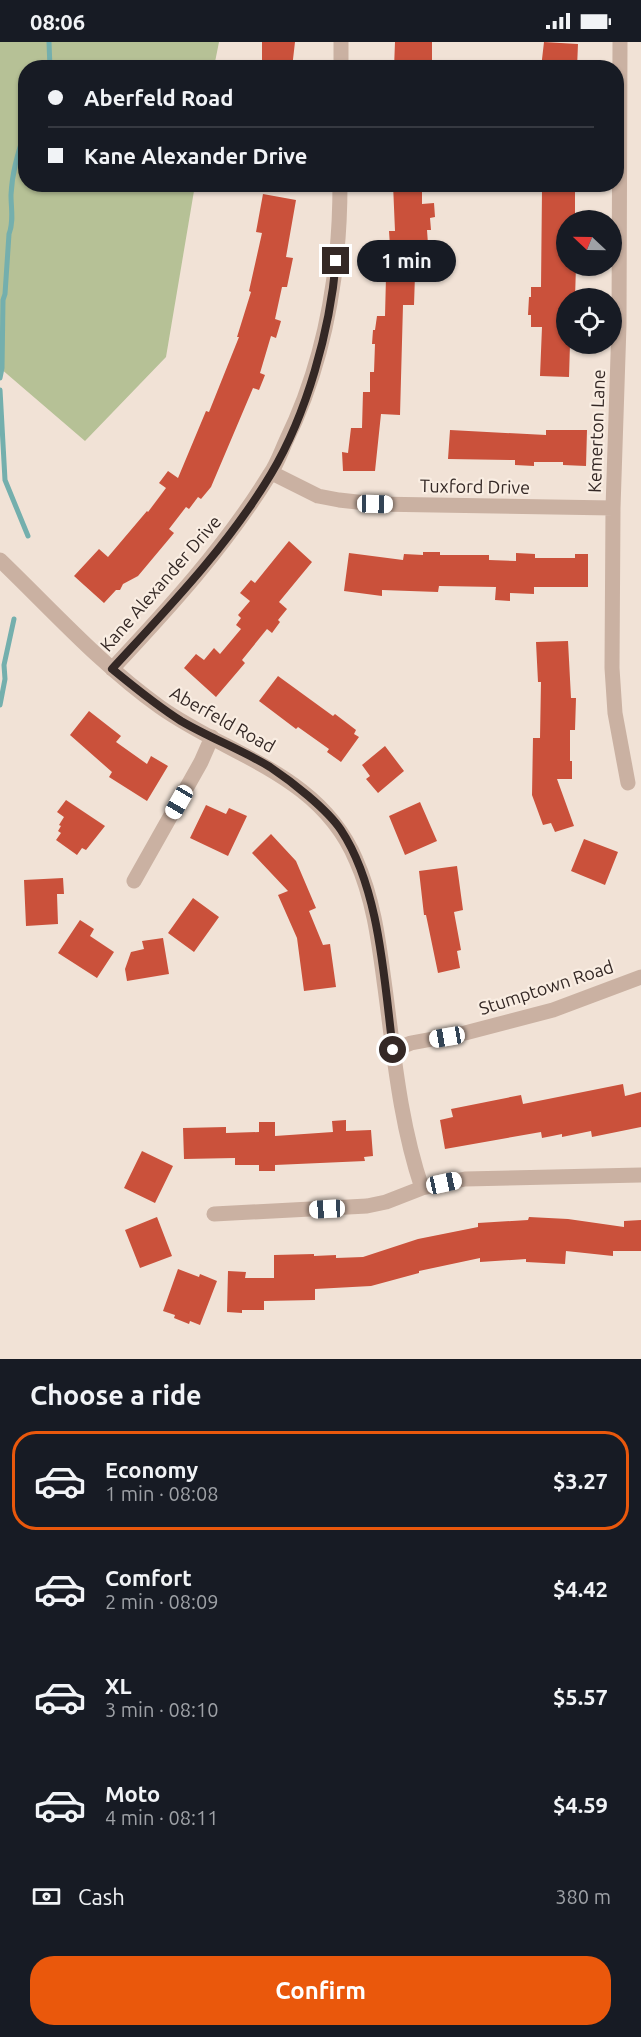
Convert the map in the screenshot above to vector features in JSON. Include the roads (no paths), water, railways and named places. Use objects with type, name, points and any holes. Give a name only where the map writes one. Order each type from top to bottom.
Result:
[{"type":"street","points":[[341,42],[341,60]]},
{"type":"street","name":"Kemerton Lane","points":[[620,42],[620,60]]},
{"type":"street","name":"Kane Alexander Drive","points":[[112,669],[209,561],[272,473],[297,420],[326,329],[336,268],[340,192]]},
{"type":"street","name":"Kemerton Lane","points":[[619,192],[612,668],[615,713],[628,783]]},
{"type":"street","name":"Tuxford Drive","points":[[272,473],[318,496],[357,502],[613,508]]},
{"type":"street","name":"Aberfeld Road","points":[[0,560],[112,669],[161,708],[270,768],[320,806],[341,830],[356,858],[372,908],[406,1136],[422,1188]]},
{"type":"street","points":[[134,881],[201,762],[212,737]]},
{"type":"street","name":"Stumptown Road","points":[[393,1050],[411,1043],[465,1033],[553,1010],[641,977]]},
{"type":"street","points":[[213,1214],[368,1206],[386,1202],[422,1188],[465,1179],[641,1175]]},
{"type":"waterway","points":[[49,42],[50,60]]},
{"type":"waterway","points":[[0,378],[3,300],[12,220],[11,195],[18,154]]},
{"type":"waterway","points":[[0,390],[5,480],[28,536]]},
{"type":"waterway","points":[[0,705],[5,679],[4,665],[14,619]]}]
